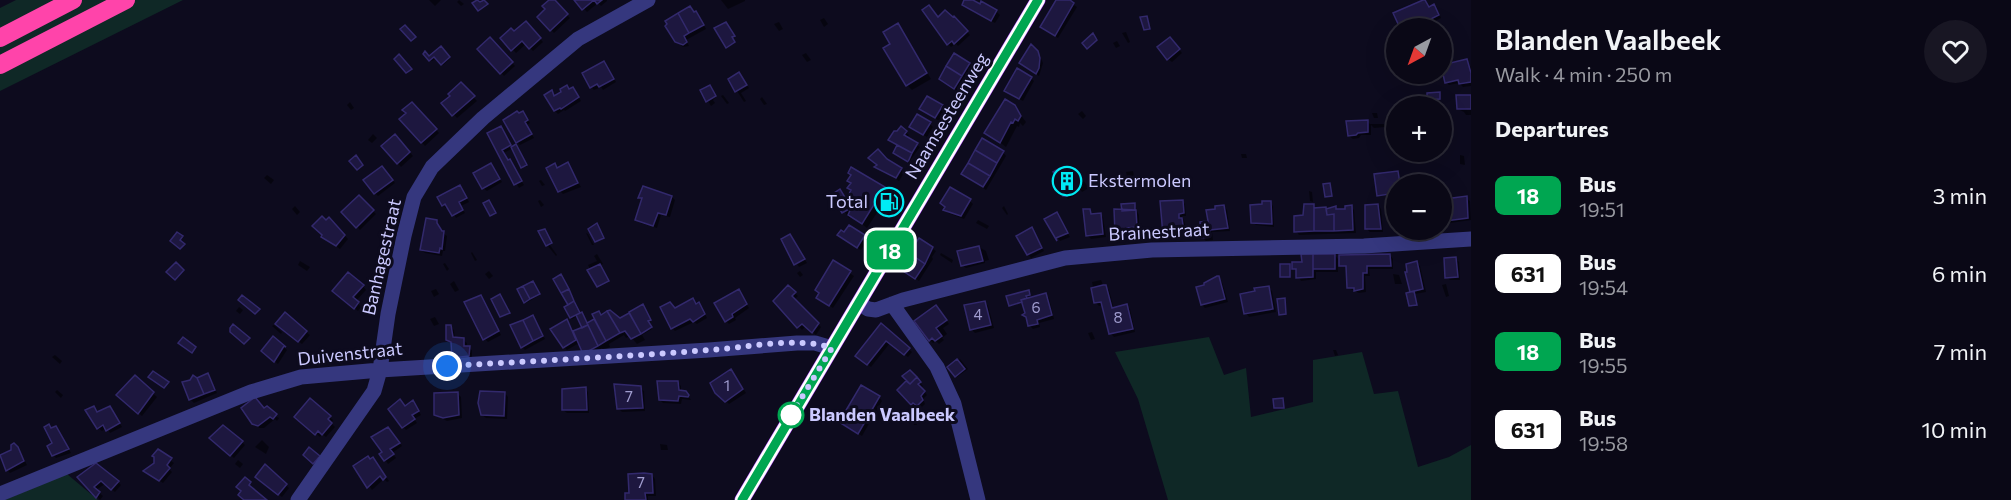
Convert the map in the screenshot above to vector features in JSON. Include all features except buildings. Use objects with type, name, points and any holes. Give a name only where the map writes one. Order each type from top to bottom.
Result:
[{"type":"highway","points":[[0,38],[73,0]]},
{"type":"highway","points":[[0,65],[126,0]]},
{"type":"main road","name":"Naamsesteenweg","points":[[742,500],[1038,0]]},
{"type":"street","name":"Banhagestraat","points":[[298,500],[374,391],[380,370],[388,314],[414,197],[432,167],[483,118],[578,39],[648,0]]},
{"type":"street","name":"Brainestraat","points":[[859,303],[872,310],[993,275],[1065,258],[1152,250],[1364,246],[1471,239]]},
{"type":"street","points":[[892,304],[937,367],[954,404],[978,500]]},
{"type":"street","name":"Duivenstraat","points":[[0,494],[251,392],[301,377],[797,343],[815,343],[832,348]]},
{"type":"green space","points":[[16,0],[183,0],[0,91],[0,8]]},
{"type":"green space","points":[[1209,337],[1224,375],[1246,368],[1251,417],[1313,402],[1313,360],[1362,352],[1374,394],[1398,391],[1418,467],[1449,457],[1471,445],[1471,500],[1168,500],[1138,399],[1115,352]]},
{"type":"green space","points":[[67,474],[98,500],[4,500]]},
{"type":"bus line","name":"18","points":[[742,500],[1038,0]]},
{"type":"place","name":"Ekstermolen","points":[[1067,181]]},
{"type":"place","name":"Total","points":[[889,202]]},
{"type":"place","name":"Blanden Vaalbeek","points":[[791,415]]},
{"type":"route","points":[[447,366],[810,342],[832,348],[791,415]]}]
